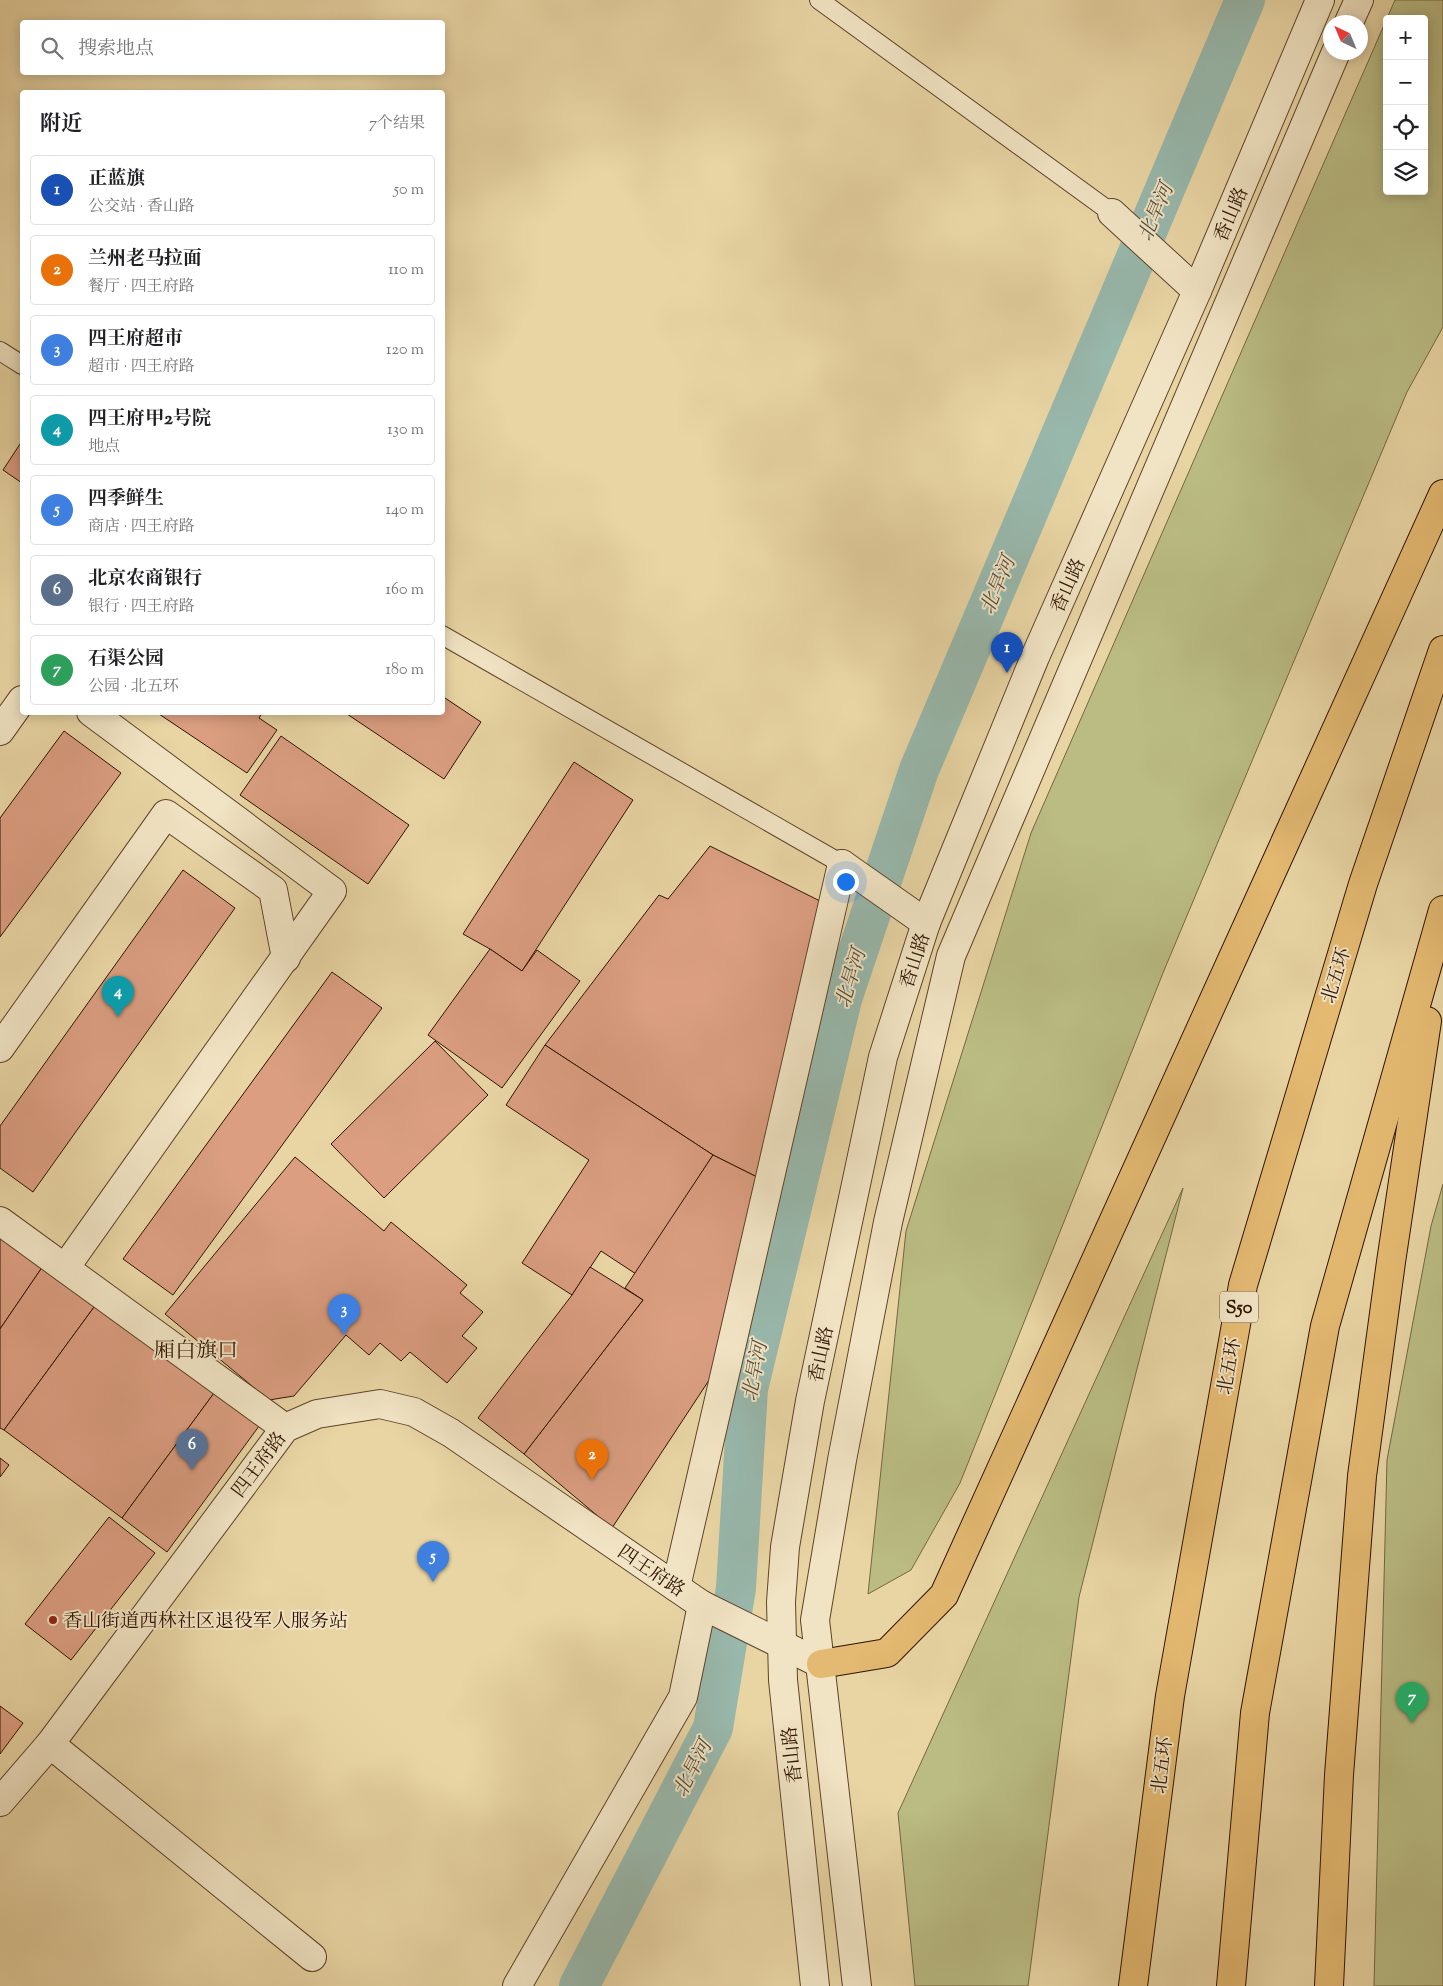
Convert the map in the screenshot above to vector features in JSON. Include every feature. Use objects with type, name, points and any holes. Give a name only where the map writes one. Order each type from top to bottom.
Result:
[{"type":"highway","points":[[821,1664],[887,1653],[944,1595],[1443,494]]},
{"type":"highway","name":"北五环","points":[[1133,1986],[1170,1696],[1242,1286],[1363,884],[1443,650]]},
{"type":"highway","points":[[1231,1986],[1255,1713],[1325,1326],[1443,910]]},
{"type":"highway","points":[[1329,1986],[1339,1775],[1362,1476],[1391,1262],[1443,910]]},
{"type":"street","name":"香山路","points":[[816,1986],[783,1680],[775,1641],[781,1602],[785,1547],[810,1401],[883,1057],[926,923],[1035,658],[1197,292],[1320,0]]},
{"type":"street","points":[[1352,15],[1359,0]]},
{"type":"street","name":"香山路","points":[[857,1986],[821,1664],[814,1620],[888,1222],[951,956],[1333,60]]},
{"type":"street","points":[[1112,213],[1197,292]]},
{"type":"street","points":[[0,731],[20,703]]},
{"type":"street","points":[[65,1268],[332,891],[95,715]]},
{"type":"street","points":[[0,1048],[166,814],[273,890],[286,958]]},
{"type":"street","points":[[676,1587],[842,864],[926,923]]},
{"type":"street","points":[[0,1221],[285,1428]]},
{"type":"street","name":"四王府路","points":[[0,1802],[50,1744],[285,1428],[318,1414],[380,1404],[414,1412],[451,1432],[676,1587],[711,1609],[821,1664]]},
{"type":"street","points":[[516,1986],[683,1697],[711,1609]]},
{"type":"street","points":[[50,1744],[312,1957]]},
{"type":"lane","points":[[819,0],[1112,213]]},
{"type":"lane","points":[[0,351],[20,364]]},
{"type":"lane","points":[[445,637],[842,864]]},
{"type":"green space","points":[[1395,0],[1443,0],[1443,327],[1407,392],[1165,968],[960,1483],[911,1570],[868,1594],[906,1231],[1031,833],[1383,27],[1383,195],[1428,195],[1428,15],[1388,15]]},
{"type":"green space","points":[[1443,1184],[1443,1986],[1374,1986],[1387,1460],[1431,1226]]},
{"type":"green space","points":[[1183,1188],[1079,1597],[1028,1986],[915,1986],[898,1813]]},
{"type":"building","points":[[20,444],[20,482],[3,470]]},
{"type":"building","points":[[445,698],[481,722],[444,779],[348,715],[445,715]]},
{"type":"building","points":[[160,715],[261,715],[259,718],[277,730],[247,773]]},
{"type":"building","points":[[64,731],[121,773],[0,937],[0,818]]},
{"type":"building","points":[[281,736],[409,825],[368,884],[240,795]]},
{"type":"building","points":[[574,762],[633,800],[522,971],[490,949],[463,934]]},
{"type":"building","points":[[710,846],[832,907],[759,1178],[713,1155],[545,1045],[659,895],[668,899]]},
{"type":"building","points":[[183,870],[235,908],[33,1192],[0,1168],[0,1126]]},
{"type":"building","points":[[490,949],[522,971],[537,950],[580,981],[502,1088],[428,1035]]},
{"type":"building","points":[[332,972],[382,1008],[173,1295],[123,1259]]},
{"type":"building","points":[[435,1041],[488,1095],[384,1198],[331,1144]]},
{"type":"building","points":[[545,1045],[713,1155],[636,1274],[601,1251],[572,1295],[522,1263],[589,1160],[506,1105]]},
{"type":"building","points":[[713,1155],[759,1178],[717,1368],[612,1528],[524,1454],[643,1300],[625,1288]]},
{"type":"building","points":[[295,1157],[384,1231],[391,1222],[467,1285],[460,1293],[483,1312],[462,1336],[477,1348],[447,1383],[410,1352],[401,1361],[380,1343],[369,1355],[346,1335],[294,1396],[269,1400],[165,1314]]},
{"type":"building","points":[[0,1238],[43,1266],[0,1329]]},
{"type":"building","points":[[43,1266],[97,1303],[4,1430],[0,1428],[0,1329]]},
{"type":"building","points":[[590,1267],[643,1300],[524,1454],[478,1418],[572,1295]]},
{"type":"building","points":[[97,1303],[217,1389],[122,1518],[4,1430]]},
{"type":"building","points":[[217,1389],[262,1422],[167,1552],[122,1518]]},
{"type":"building","points":[[0,1458],[9,1465],[0,1477]]},
{"type":"building","points":[[109,1517],[155,1553],[71,1660],[25,1624]]},
{"type":"building","points":[[0,1706],[23,1723],[0,1754]]},
{"type":"waterway","name":"北旱河","points":[[579,1986],[713,1728],[736,1588],[748,1389],[842,999],[919,770],[1245,0]]},
{"type":"place","name":"正蓝旗","points":[[1007,673]]},
{"type":"place","name":"四王府甲2号院","points":[[118,1017]]},
{"type":"place","name":"四王府超市","points":[[344,1335]]},
{"type":"place","name":"北京农商银行","points":[[192,1470]]},
{"type":"place","name":"兰州老马拉面","points":[[592,1480]]},
{"type":"place","name":"四季鲜生","points":[[433,1582]]},
{"type":"place","name":"香山街道西林社区退役军人服务站","points":[[53,1620]]},
{"type":"place","name":"石渠公园","points":[[1412,1723]]},
{"type":"district","name":"厢白旗口","points":[[196,1350]]}]
